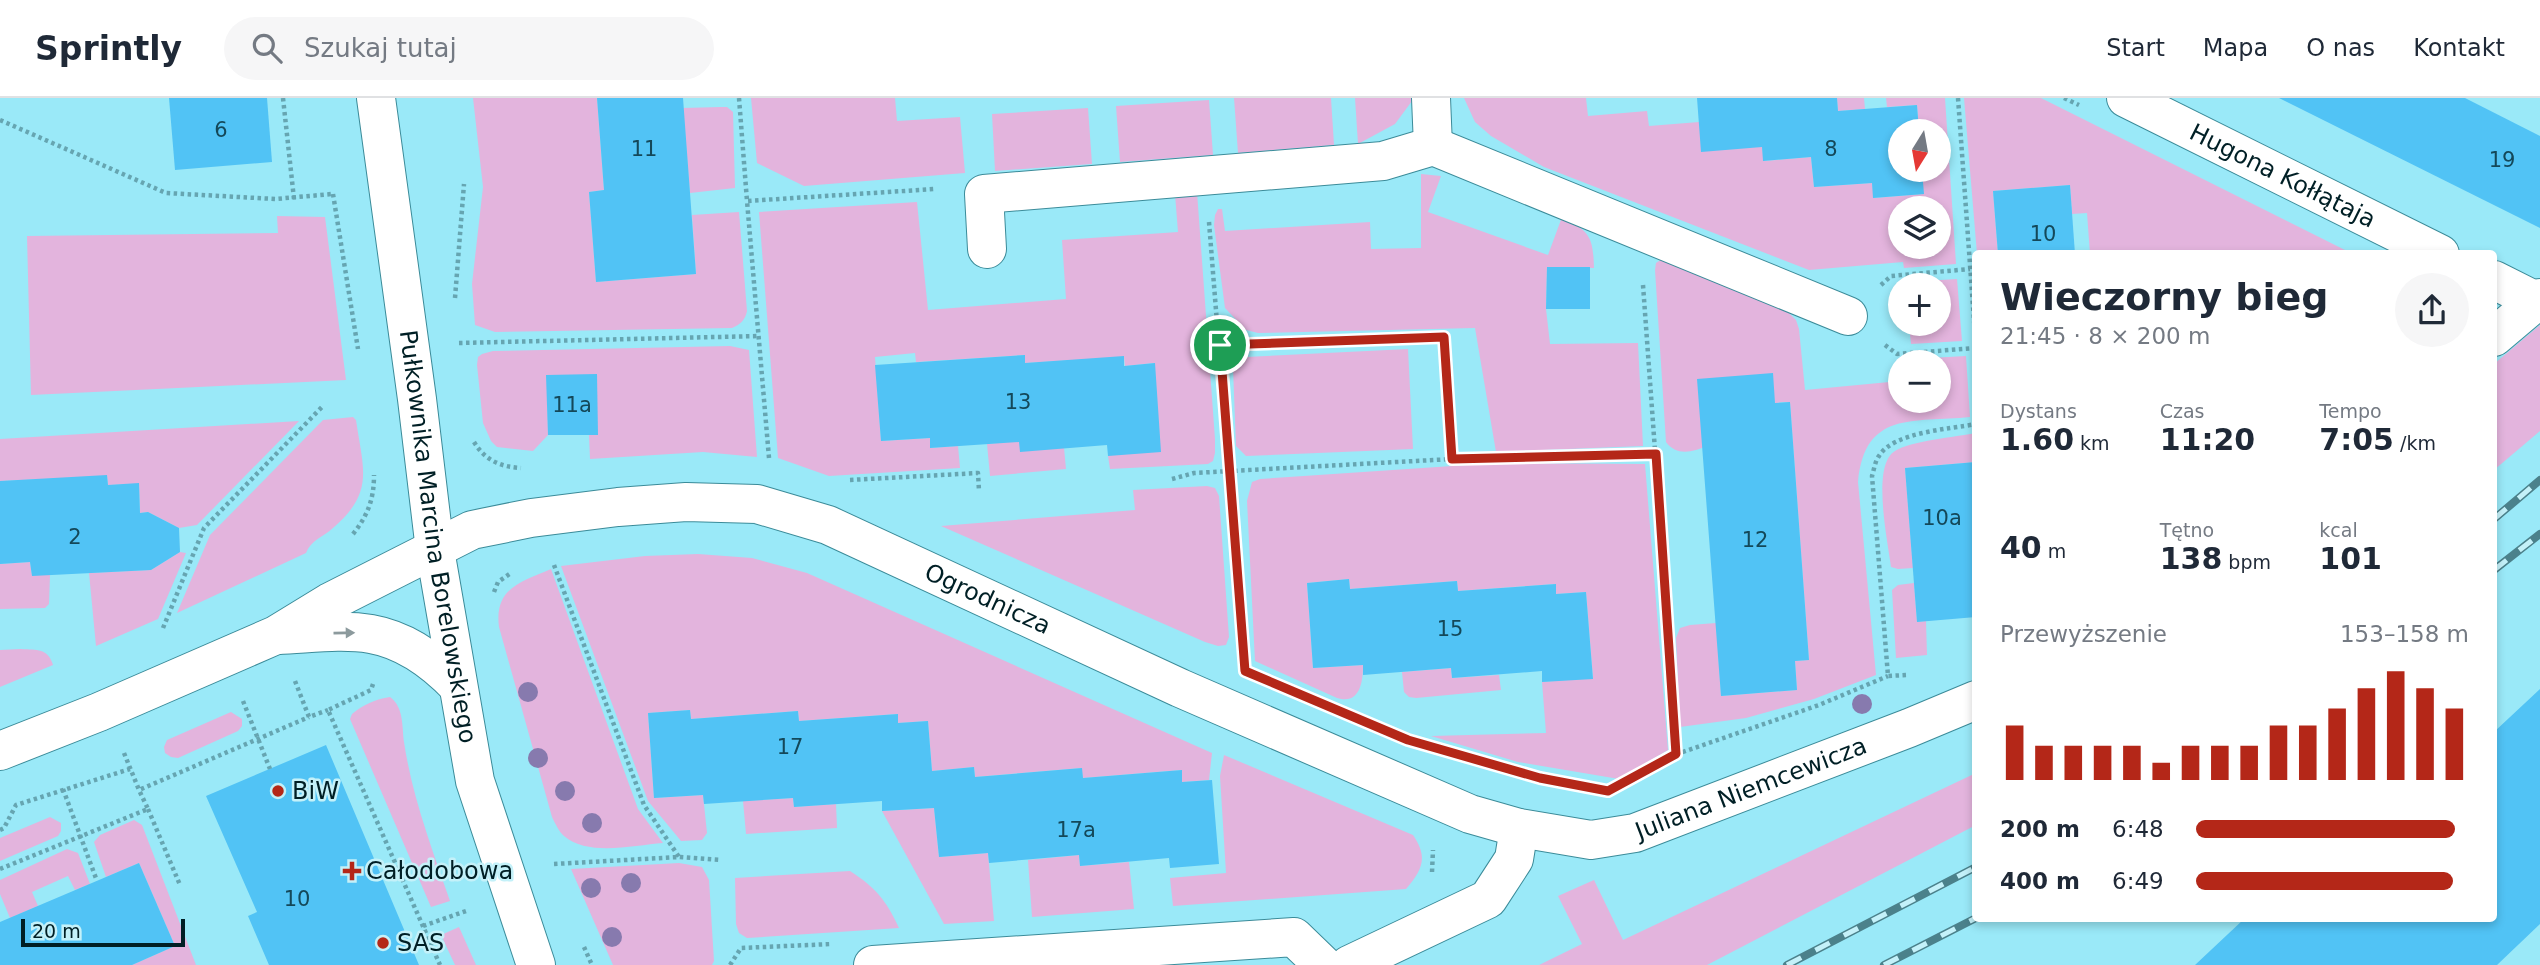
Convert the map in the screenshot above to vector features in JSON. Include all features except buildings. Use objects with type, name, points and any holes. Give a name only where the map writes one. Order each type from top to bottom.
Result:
[{"type":"street","name":"Pułkownika Marcina Borelowskiego","points":[[376,98],[435,550],[475,781],[536,965]]},
{"type":"street","points":[[1432,98],[1433,146]]},
{"type":"street","name":"Hugona Kołłątaja","points":[[2126,98],[2432,250]]},
{"type":"street","points":[[987,248],[984,194],[1383,162],[1433,146],[1848,316]]},
{"type":"street","points":[[2497,281],[2538,300],[2497,334]]},
{"type":"street","name":"Ogrodnicza","points":[[276,635],[330,602],[472,530],[531,518],[618,507],[686,502],[757,504],[828,525],[1180,688],[1470,814],[1519,828]]},
{"type":"street","points":[[0,751],[99,712],[276,635],[372,634],[427,659],[458,686]]},
{"type":"street","name":"Juliana Niemcewicza","points":[[1519,828],[1591,840],[1635,833],[1966,704]]},
{"type":"street","points":[[1349,965],[1489,899],[1514,859],[1519,828]]},
{"type":"street","points":[[873,965],[1294,937],[1323,965]]},
{"type":"path","points":[[283,98],[294,199]]},
{"type":"path","points":[[739,98],[769,458]]},
{"type":"path","points":[[1958,98],[1972,295]]},
{"type":"path","points":[[0,120],[166,193],[294,199],[389,187]]},
{"type":"path","points":[[1205,175],[1245,671]]},
{"type":"path","points":[[455,301],[464,184]]},
{"type":"path","points":[[747,201],[963,187],[984,194]]},
{"type":"path","points":[[332,194],[358,351]]},
{"type":"path","points":[[1639,232],[1676,754]]},
{"type":"path","points":[[1970,269],[1891,276],[1848,316],[1897,354],[1972,348]]},
{"type":"path","points":[[458,332],[460,355]]},
{"type":"path","points":[[459,343],[759,336]]},
{"type":"path","points":[[1220,345],[1444,337],[1452,459]]},
{"type":"path","points":[[175,623],[163,628],[204,528],[322,407]]},
{"type":"path","points":[[1888,676],[1872,497],[1875,466],[1879,456],[1890,444],[1905,437],[1972,425]]},
{"type":"path","points":[[472,436],[474,444],[487,459],[505,467],[522,468]]},
{"type":"path","points":[[1172,479],[1194,473],[1452,459],[1656,454]]},
{"type":"path","points":[[349,539],[365,519],[374,497],[375,468]]},
{"type":"path","points":[[843,481],[978,473],[979,491]]},
{"type":"path","points":[[552,557],[645,806],[678,857]]},
{"type":"path","points":[[491,598],[498,582],[513,572]]},
{"type":"path","points":[[1620,784],[1676,754],[1819,705],[1888,676],[1938,672],[1966,704]]},
{"type":"path","points":[[139,790],[371,690],[378,675]]},
{"type":"path","points":[[283,681],[294,677],[309,717]]},
{"type":"path","points":[[230,705],[253,695]]},
{"type":"path","points":[[242,699],[270,769]]},
{"type":"path","points":[[328,709],[440,965]]},
{"type":"path","points":[[135,746],[123,752],[180,885]]},
{"type":"path","points":[[1460,755],[1540,778],[1581,786]]},
{"type":"path","points":[[0,830],[4,828],[16,806],[131,769]]},
{"type":"path","points":[[63,789],[97,881]]},
{"type":"path","points":[[0,869],[148,809]]},
{"type":"path","points":[[1431,878],[1433,847]]},
{"type":"path","points":[[550,853],[559,877]]},
{"type":"path","points":[[554,864],[678,857],[721,860]]},
{"type":"path","points":[[461,899],[469,918]]},
{"type":"path","points":[[423,926],[466,911]]},
{"type":"path","points":[[582,942],[592,965]]},
{"type":"path","points":[[730,965],[741,948],[838,943]]},
{"type":"shaded area","points":[[473,98],[597,98],[604,190],[589,192],[596,282],[696,274],[692,215],[739,212],[747,311],[742,321],[732,328],[495,332],[475,325],[472,284],[483,187]]},
{"type":"shaded area","points":[[751,98],[895,98],[897,121],[960,117],[965,173],[804,186],[757,163]]},
{"type":"shaded area","points":[[1234,98],[1331,98],[1334,145],[1238,153]]},
{"type":"shaded area","points":[[1355,98],[1412,98],[1412,101],[1395,124],[1358,144]]},
{"type":"shaded area","points":[[1464,98],[1586,98],[1588,116],[1647,111],[1649,126],[1699,122],[1762,147],[1764,161],[1811,157],[1814,187],[1872,183],[1874,198],[1888,197],[1888,259],[1951,259],[1951,196],[1898,196],[1923,194],[1922,182],[1951,182],[1956,264],[1904,268],[1903,262],[1809,270],[1544,167],[1491,136],[1475,122]]},
{"type":"shaded area","points":[[1837,98],[1864,98],[1865,109],[1838,111]]},
{"type":"shaded area","points":[[1886,98],[1945,98],[1946,119],[1918,119],[1917,105],[1887,107]]},
{"type":"shaded area","points":[[1964,98],[2041,98],[2345,250],[2090,250],[2087,213],[2072,214],[2070,185],[1993,191],[1998,250],[1977,250]]},
{"type":"shaded area","points":[[1209,100],[1213,155],[1120,162],[1116,106]]},
{"type":"shaded area","points":[[727,107],[733,112],[735,188],[690,193],[683,108]]},
{"type":"shaded area","points":[[1088,108],[1092,164],[995,171],[992,114]]},
{"type":"shaded area","points":[[1421,174],[1441,176],[1428,212],[1548,255],[1562,217],[1584,231],[1593,249],[1594,268],[1547,267],[1546,309],[1550,344],[1638,343],[1643,446],[1496,452],[1475,328],[1258,333],[1246,330],[1225,308],[1214,225],[1218,209],[1222,209],[1225,231],[1370,222],[1371,249],[1421,248]]},
{"type":"shaded area","points":[[1197,192],[1215,439],[1213,461],[1208,464],[1110,469],[1108,456],[1154,363],[1125,366],[1124,357],[1025,363],[1024,355],[916,362],[915,353],[875,357],[881,441],[930,438],[931,448],[958,446],[960,468],[829,476],[778,458],[759,212],[917,202],[928,310],[1066,299],[1062,240],[1178,232],[1175,194]]},
{"type":"shaded area","points":[[277,216],[325,217],[346,380],[31,395],[27,236],[278,233]]},
{"type":"shaded area","points":[[1662,259],[1783,307],[1796,320],[1799,329],[1805,390],[1888,382],[1888,413],[1951,413],[1951,357],[1966,356],[1970,417],[1911,421],[1895,425],[1881,431],[1870,442],[1862,459],[1858,482],[1876,675],[1814,699],[1746,718],[1680,727],[1676,638],[1680,628],[1716,623],[1721,696],[1797,690],[1795,661],[1809,660],[1790,402],[1773,404],[1704,447],[1689,451],[1677,450],[1666,442],[1656,263]]},
{"type":"shaded area","points":[[1951,279],[1957,279],[1962,341],[1911,344],[1910,336],[1951,336]]},
{"type":"shaded area","points":[[2540,325],[2540,431],[2497,467],[2497,361]]},
{"type":"shaded area","points":[[730,346],[749,350],[757,457],[703,452],[590,459],[589,435],[547,376],[548,435],[533,451],[497,447],[491,441],[483,423],[477,365],[478,357],[482,354],[493,351]]},
{"type":"shaded area","points":[[1408,349],[1413,449],[1246,456],[1236,446],[1233,368],[1246,357]]},
{"type":"shaded area","points":[[353,417],[356,420],[363,479],[361,491],[346,515],[314,542],[306,553],[177,613],[210,535],[323,420]]},
{"type":"shaded area","points":[[299,421],[197,525],[179,528],[148,512],[140,513],[139,484],[108,485],[107,476],[0,481],[0,439]]},
{"type":"shaded area","points":[[1972,434],[1972,462],[1905,468],[1913,568],[1891,567],[1882,487],[1888,459],[1902,448]]},
{"type":"shaded area","points":[[1019,441],[1064,448],[1066,469],[990,476],[987,444]]},
{"type":"shaded area","points":[[1497,463],[1645,464],[1668,750],[1619,779],[1518,762],[1431,736],[1546,733],[1542,682],[1593,678],[1586,592],[1556,594],[1555,584],[1458,591],[1457,581],[1350,589],[1349,579],[1307,583],[1313,668],[1363,665],[1359,690],[1351,698],[1337,698],[1255,661],[1247,501],[1252,482],[1260,479]]},
{"type":"shaded area","points":[[1207,486],[1215,488],[1219,496],[1229,637],[1226,645],[1218,646],[1205,642],[941,526],[1135,510],[1133,490]]},
{"type":"shaded area","points":[[180,552],[186,553],[158,619],[96,646],[89,573],[151,570]]},
{"type":"shaded area","points":[[698,554],[752,558],[807,573],[1212,753],[1209,780],[1182,782],[1181,770],[1083,778],[1081,768],[975,777],[974,767],[932,771],[928,721],[898,723],[897,714],[799,721],[798,711],[691,719],[690,710],[648,713],[654,798],[703,795],[707,833],[702,840],[681,841],[648,801],[561,566],[645,556]]},
{"type":"shaded area","points":[[30,562],[32,575],[50,575],[49,604],[45,608],[0,609],[0,564]]},
{"type":"shaded area","points":[[551,569],[638,809],[663,843],[612,848],[586,846],[564,836],[552,817],[499,627],[501,603],[505,595],[520,583]]},
{"type":"shaded area","points":[[1914,583],[1917,622],[1926,621],[1927,655],[1896,658],[1892,590],[1898,585]]},
{"type":"shaded area","points":[[21,649],[45,653],[53,665],[0,687],[0,650]]},
{"type":"shaded area","points":[[1451,668],[1452,678],[1499,675],[1501,690],[1416,698],[1409,697],[1404,692],[1402,672]]},
{"type":"shaded area","points":[[390,697],[400,712],[412,782],[450,901],[431,907],[350,719],[352,714],[365,705]]},
{"type":"shaded area","points":[[231,712],[242,719],[242,726],[238,731],[178,758],[165,753],[167,740]]},
{"type":"shaded area","points":[[1224,755],[1413,835],[1421,850],[1420,869],[1406,889],[1173,906],[1170,878],[1226,873],[1220,776]]},
{"type":"shaded area","points":[[1972,775],[1972,827],[1707,965],[1539,965],[1582,944],[1558,896],[1594,880],[1623,940]]},
{"type":"shaded area","points":[[793,798],[794,807],[836,804],[837,828],[746,834],[743,801]]},
{"type":"shaded area","points":[[934,808],[939,857],[988,853],[994,921],[944,924],[882,811]]},
{"type":"shaded area","points":[[50,817],[61,823],[58,836],[0,861],[0,838]]},
{"type":"shaded area","points":[[134,820],[142,825],[196,965],[132,965],[175,946],[139,863],[106,877],[94,842],[100,835]]},
{"type":"shaded area","points":[[67,849],[78,853],[90,884],[75,890],[68,876],[32,892],[38,906],[10,918],[0,894],[0,880]]},
{"type":"shaded area","points":[[1079,855],[1080,866],[1129,862],[1134,909],[1032,917],[1028,860]]},
{"type":"shaded area","points":[[679,863],[702,867],[709,880],[714,961],[712,965],[613,965],[571,869]]},
{"type":"shaded area","points":[[850,871],[879,895],[899,928],[747,938],[739,933],[736,924],[735,878]]},
{"type":"shaded area","points":[[459,927],[476,965],[455,965],[441,935]]},
{"type":"railway","points":[[2497,516],[2540,480]]},
{"type":"railway","points":[[2497,568],[2540,534]]},
{"type":"railway","points":[[1787,965],[1972,869]]},
{"type":"railway","points":[[1884,965],[1972,920]]},
{"type":"place","name":"BiW","points":[[278,791]]},
{"type":"place","name":"Całodobowa","points":[[352,871]]},
{"type":"place","name":"SAS","points":[[383,943]]},
{"type":"route","points":[[1444,337],[1452,459],[1656,454],[1676,754],[1608,791],[1540,778],[1408,740],[1245,671],[1220,345],[1444,337]]}]
